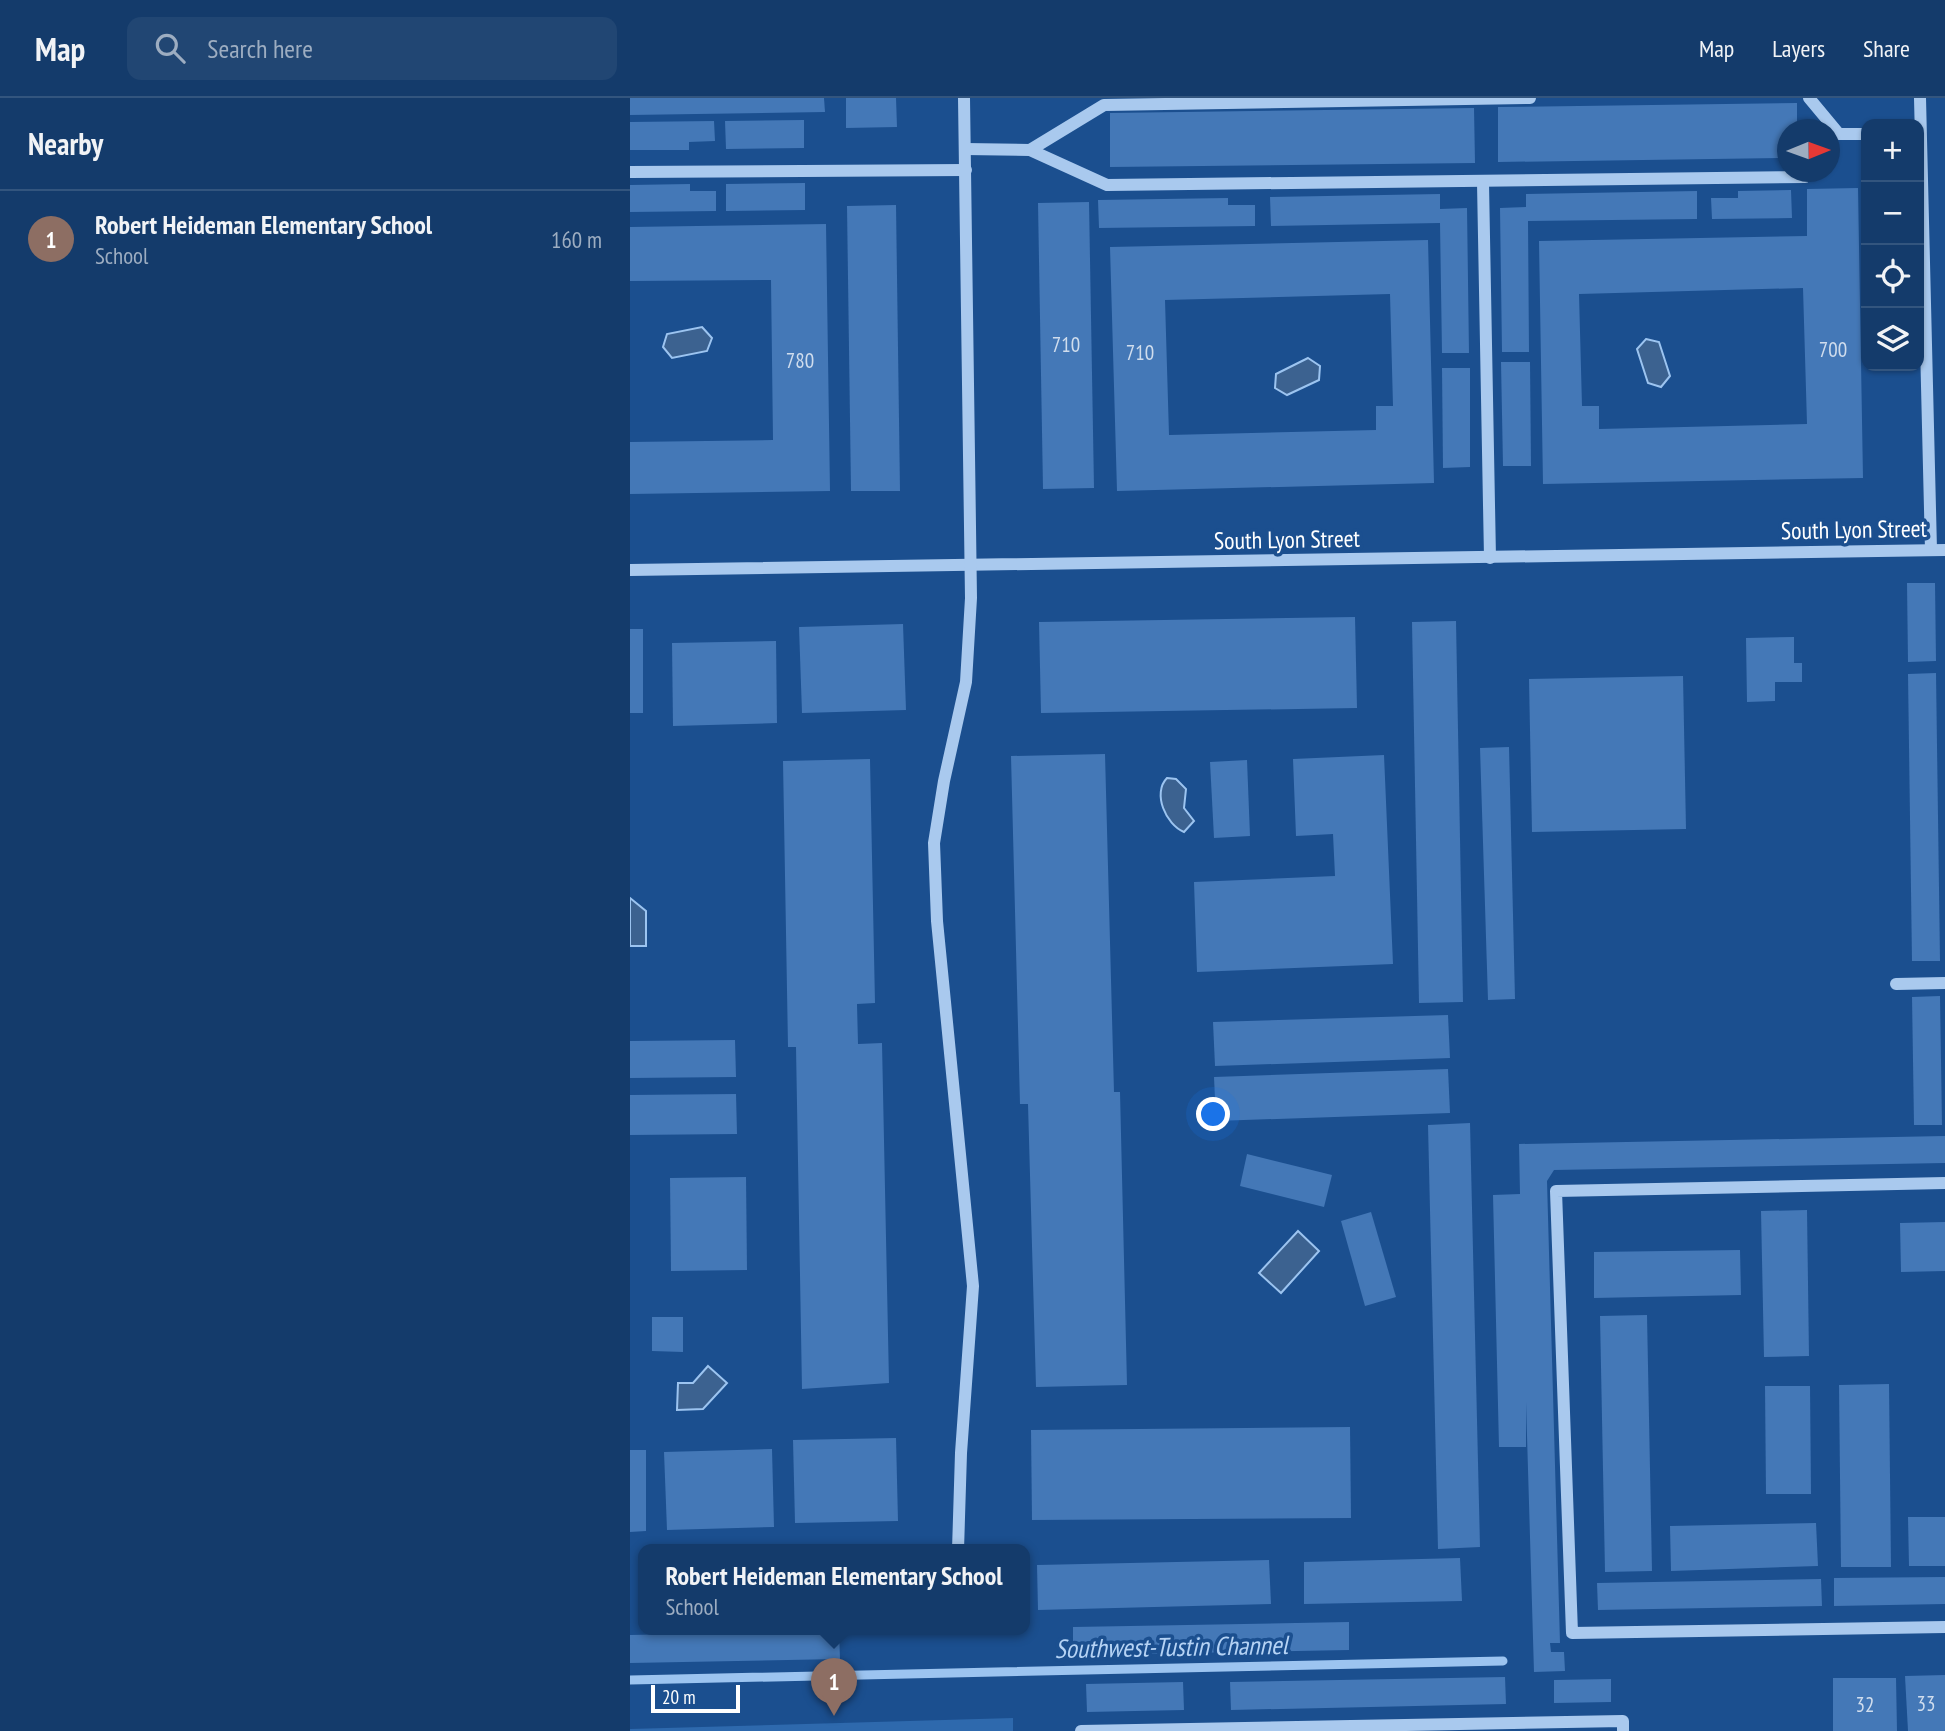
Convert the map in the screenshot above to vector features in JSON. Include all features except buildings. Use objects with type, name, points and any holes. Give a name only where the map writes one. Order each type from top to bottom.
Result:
[{"type":"street","points":[[958,1544],[961,1453],[973,1286],[937,921],[934,843],[944,781],[966,682],[972,565],[964,98]]},
{"type":"street","points":[[1030,150],[1104,105],[1530,98]]},
{"type":"street","points":[[1809,98],[1826,119]]},
{"type":"street","points":[[1920,98],[1920,119]]},
{"type":"street","points":[[1840,134],[1861,134]]},
{"type":"street","points":[[965,149],[1030,150],[1107,185],[1483,183],[1777,178]]},
{"type":"street","points":[[630,172],[966,170]]},
{"type":"street","points":[[1921,182],[1931,550]]},
{"type":"street","points":[[1483,183],[1490,558]]},
{"type":"street","name":"South Lyon Street","points":[[630,570],[1945,550]]},
{"type":"street","points":[[1896,984],[1945,983]]},
{"type":"street","points":[[1945,1183],[1556,1191],[1572,1633],[1945,1627]]},
{"type":"street","points":[[1082,1731],[1623,1721],[1623,1731]]},
{"type":"shaded area","points":[[702,327],[712,338],[707,351],[672,358],[663,347],[667,334]]},
{"type":"shaded area","points":[[1646,339],[1659,342],[1670,376],[1661,387],[1648,383],[1637,349]]},
{"type":"shaded area","points":[[1308,358],[1320,366],[1319,380],[1287,395],[1275,388],[1276,374]]},
{"type":"shaded area","points":[[1167,778],[1176,779],[1186,789],[1184,808],[1194,821],[1184,832],[1172,823],[1163,808],[1161,792]]},
{"type":"shaded area","points":[[630,898],[646,911],[646,946],[630,946]]},
{"type":"shaded area","points":[[1298,1231],[1319,1251],[1281,1293],[1259,1273]]},
{"type":"shaded area","points":[[708,1366],[727,1383],[703,1409],[677,1410],[678,1383],[693,1383]]},
{"type":"shaded area","points":[[1013,1718],[1013,1731],[630,1731],[630,1729]]},
{"type":"waterway","name":"Southwest-Tustin Channel","points":[[630,1680],[1503,1661]]},
{"type":"place","name":"Robert Heideman Elementary School","points":[[834,1716]]}]
